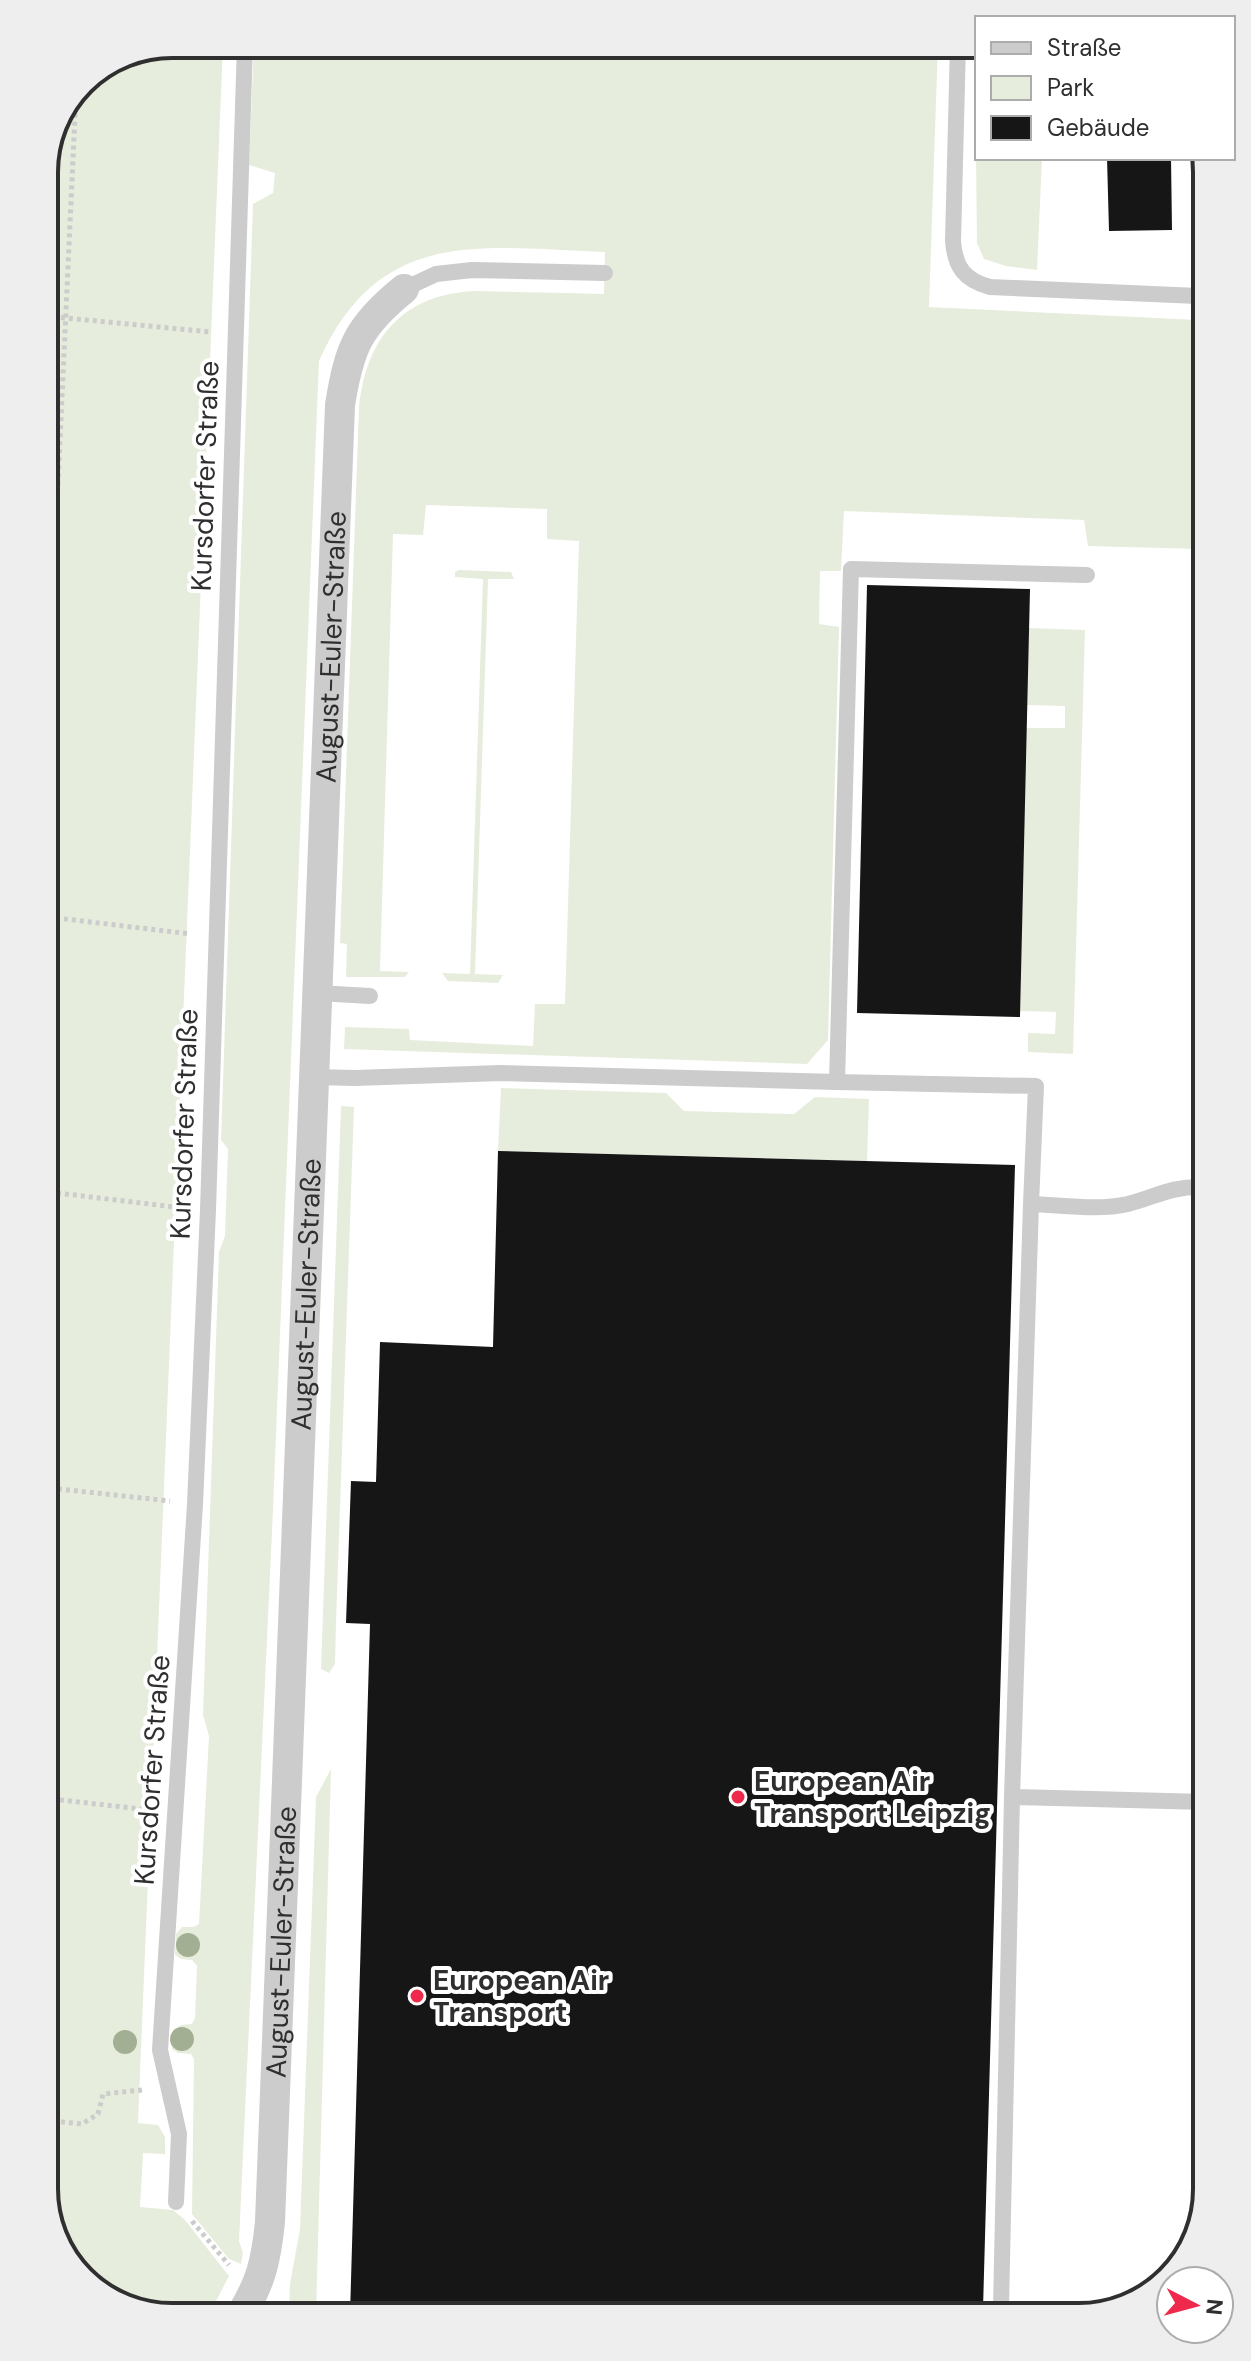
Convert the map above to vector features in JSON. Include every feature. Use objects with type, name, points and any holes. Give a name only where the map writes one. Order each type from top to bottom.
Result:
[{"type":"street","name":"August-Euler-Straße","points":[[248,2303],[257,2289],[270,2222],[340,405],[346,365],[360,334],[381,308],[404,289]]},
{"type":"lane","name":"Kursdorfer Straße","points":[[176,2202],[179,2134],[160,2050],[195,1504],[208,1210],[245,58]]},
{"type":"lane","points":[[958,58],[953,241],[954,259],[962,273],[974,283],[990,287],[1193,296]]},
{"type":"lane","points":[[404,289],[436,274],[472,270],[605,273]]},
{"type":"lane","points":[[837,1082],[851,569],[1087,575]]},
{"type":"lane","points":[[318,993],[370,996]]},
{"type":"lane","points":[[314,1077],[501,1073],[1036,1086],[1012,1797],[1001,2303]]},
{"type":"lane","points":[[1031,1204],[1129,1204],[1167,1189],[1193,1188]]},
{"type":"lane","points":[[1012,1797],[1193,1802]]},
{"type":"path","points":[[58,447],[75,112]]},
{"type":"path","points":[[58,318],[236,334]]},
{"type":"path","points":[[58,918],[216,937]]},
{"type":"path","points":[[58,1193],[208,1210]]},
{"type":"path","points":[[58,1489],[195,1504]]},
{"type":"path","points":[[58,1800],[175,1812]]},
{"type":"path","points":[[58,2122],[82,2124],[98,2114],[103,2094],[167,2088]]},
{"type":"path","points":[[176,2202],[226,2263]]},
{"type":"green space","points":[[172,58],[222,58],[138,2123],[158,2125],[165,2137],[165,2154],[143,2153],[140,2207],[173,2210],[185,2220],[229,2276],[216,2301],[149,2301],[108,2284],[91,2270],[73,2246],[60,2212],[58,2190],[58,164],[70,121],[81,102],[97,86],[135,64]]},
{"type":"green space","points":[[253,58],[938,58],[929,307],[1193,320],[1193,549],[1088,546],[1084,520],[844,511],[841,571],[820,571],[819,624],[839,627],[828,1040],[807,1064],[344,1049],[345,1027],[409,1029],[410,1040],[533,1046],[535,1004],[565,1004],[579,541],[547,539],[547,509],[426,505],[423,535],[393,534],[380,971],[409,972],[405,977],[346,977],[347,944],[340,943],[359,408],[363,383],[379,342],[407,312],[426,301],[448,294],[474,291],[604,294],[605,252],[476,249],[438,254],[404,266],[372,286],[344,317],[319,361],[273,1510],[239,2241],[243,2253],[241,2264],[229,2259],[192,2214],[194,2059],[191,2054],[172,2049],[173,2030],[192,2024],[195,2018],[197,1966],[192,1960],[175,1955],[176,1934],[182,1927],[199,1924],[209,1736],[203,1715],[219,1252],[225,1236],[228,1149],[221,1140],[253,204],[273,193],[275,173],[249,165]]},
{"type":"green space","points":[[976,160],[1042,160],[1037,270],[984,259],[977,243]]},
{"type":"green space","points":[[455,572],[511,572],[514,579],[488,579],[475,974],[503,975],[498,983],[448,981],[442,973],[470,974],[483,579],[455,577]]},
{"type":"green space","points":[[1029,628],[1085,630],[1073,1054],[1028,1052],[1028,1033],[1055,1034],[1056,1012],[1020,1011],[1026,728],[1065,728],[1065,706],[1027,705]]},
{"type":"green space","points":[[501,1088],[666,1093],[684,1111],[794,1114],[815,1097],[869,1099],[867,1161],[498,1151]]},
{"type":"green space","points":[[341,1106],[354,1107],[335,1664],[329,1673],[321,1669]]},
{"type":"green space","points":[[331,1769],[316,2303],[289,2303],[300,2229],[316,1797]]},
{"type":"building","points":[[1107,160],[1171,160],[1172,230],[1109,231]]},
{"type":"building","points":[[867,585],[1030,589],[1020,1017],[857,1013]]},
{"type":"building","name":"European Air Transport Leipzig","points":[[498,1151],[1015,1165],[983,2303],[350,2303],[370,1624],[346,1623],[351,1481],[376,1482],[380,1342],[493,1347]]},
{"type":"place","name":"European Air Transport Leipzig","points":[[738,1797]]},
{"type":"place","name":"European Air Transport","points":[[417,1996]]}]
